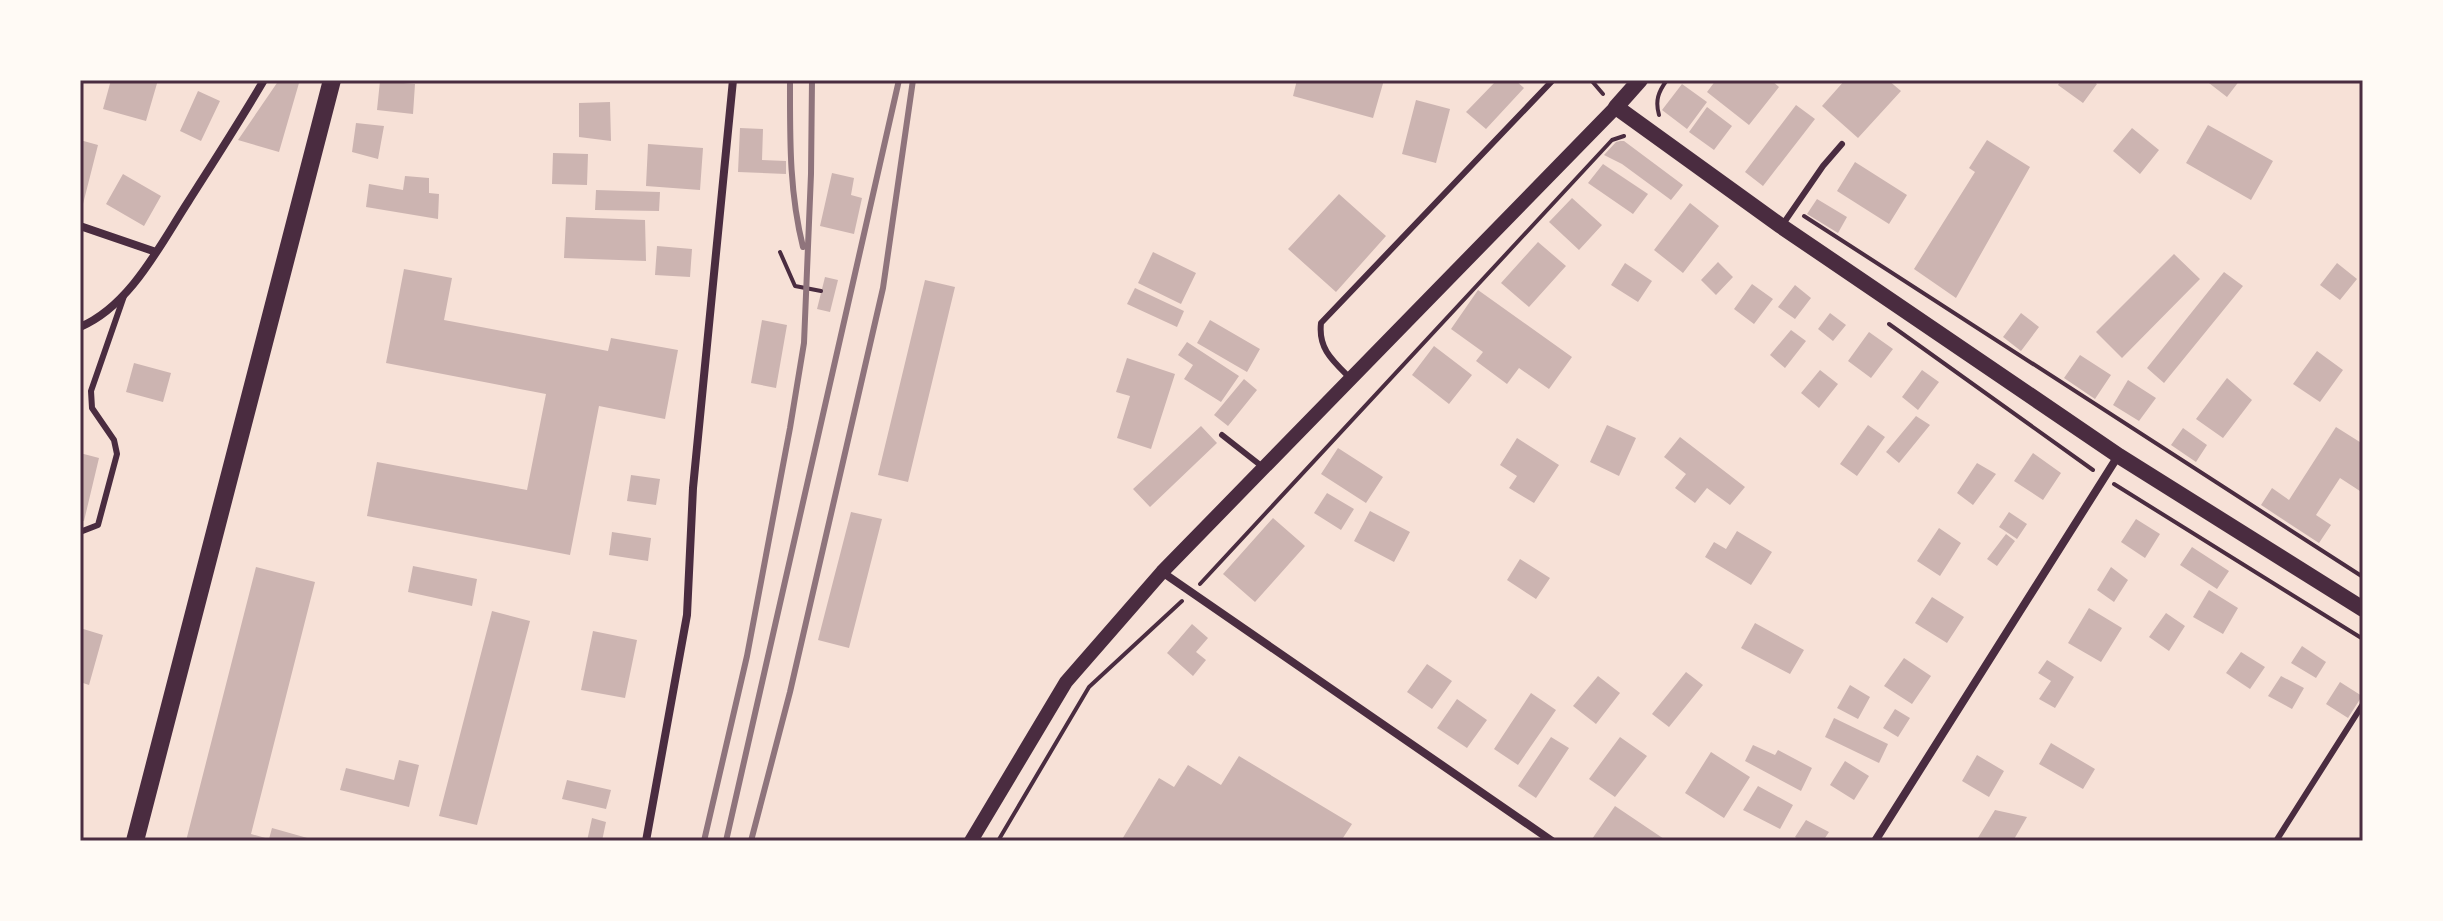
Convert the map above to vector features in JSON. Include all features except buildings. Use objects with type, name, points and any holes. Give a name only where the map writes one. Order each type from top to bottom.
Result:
[{"type":"main road","points":[[135,841],[332,80]]},
{"type":"main road","points":[[1640,80],[1616,107],[1781,226],[2119,456],[2363,609]]},
{"type":"street","points":[[80,327],[94,321],[125,293],[156,252],[264,80]]},
{"type":"street","points":[[646,841],[687,615],[693,488],[733,80]]},
{"type":"street","points":[[971,841],[1066,682],[1162,572],[1616,107]]},
{"type":"street","points":[[80,226],[156,252]]},
{"type":"street","points":[[1875,841],[2119,456]]},
{"type":"street","points":[[1162,572],[1552,841]]},
{"type":"lane","points":[[1351,379],[1325,352],[1319,337],[1321,323],[1553,80]]},
{"type":"lane","points":[[1781,226],[1842,144]]},
{"type":"lane","points":[[80,532],[98,525],[117,454],[114,440],[92,408],[91,391],[125,293]]},
{"type":"lane","points":[[1222,435],[1264,468]]},
{"type":"lane","points":[[2276,841],[2363,704]]},
{"type":"path","points":[[1591,80],[1603,90]]},
{"type":"path","points":[[1660,117],[1656,103],[1660,88],[1667,80]]},
{"type":"path","points":[[998,841],[1089,687],[1227,557],[1612,140]]},
{"type":"path","points":[[1793,210],[2363,577]]},
{"type":"path","points":[[780,252],[795,286],[821,291]]},
{"type":"railway","points":[[790,80],[793,185],[803,247]]},
{"type":"railway","points":[[704,841],[747,656],[804,343],[812,80]]},
{"type":"railway","points":[[726,841],[899,80]]},
{"type":"railway","points":[[751,841],[790,692],[883,288],[913,80]]}]
